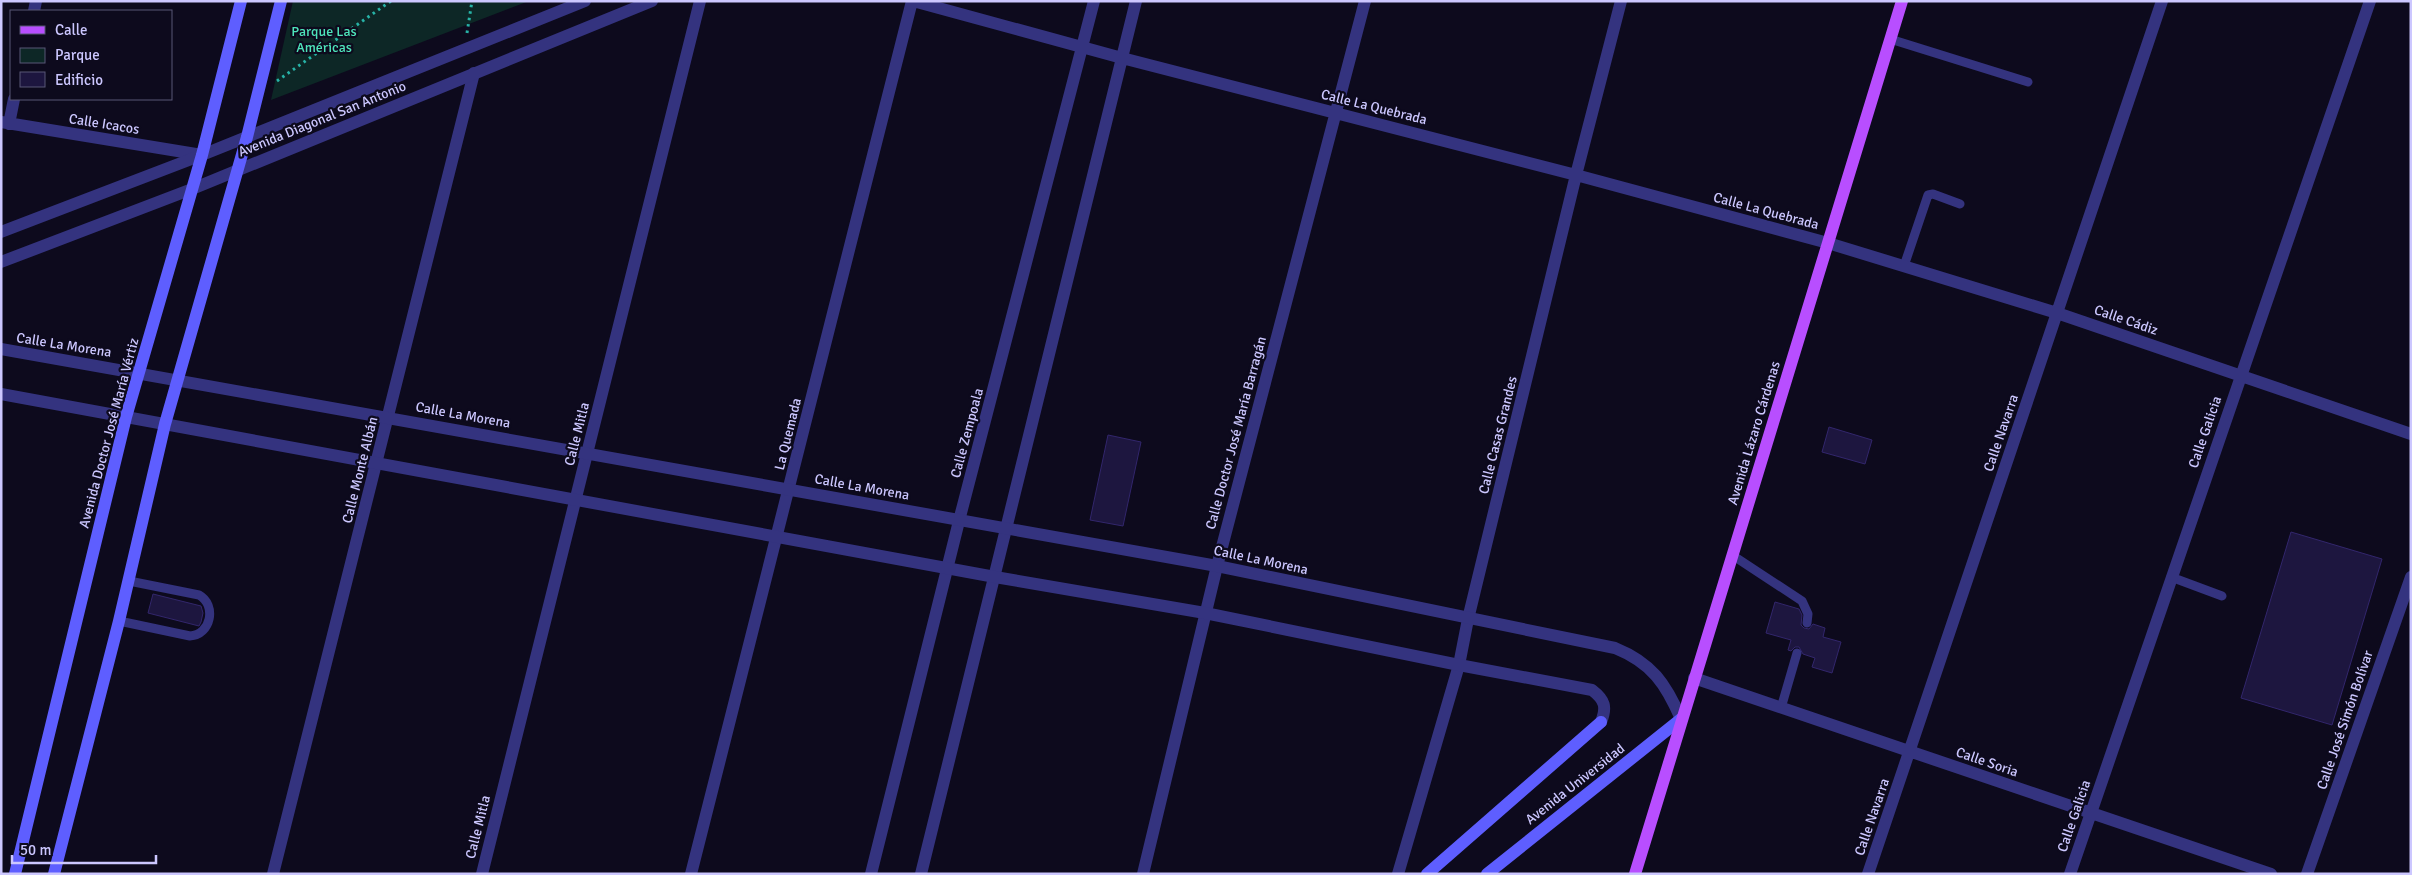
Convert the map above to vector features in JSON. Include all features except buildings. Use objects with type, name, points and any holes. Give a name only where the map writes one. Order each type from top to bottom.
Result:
[{"type":"main road","name":"Avenida Doctor José María Vértiz","points":[[15,874],[126,417],[202,155],[241,1]]},
{"type":"main road","points":[[54,874],[119,621],[165,424],[247,137],[281,1]]},
{"type":"main road","name":"Avenida Lázaro Cárdenas","points":[[1635,874],[1902,1]]},
{"type":"main road","name":"Avenida Universidad","points":[[1487,874],[1682,719]]},
{"type":"main road","name":"Avenida Universidad","points":[[1427,874],[1601,722]]},
{"type":"street","name":"Avenida Diagonal San Antonio","points":[[1,232],[202,155],[585,1]]},
{"type":"street","name":"Avenida Diagonal San Antonio","points":[[1,262],[192,189],[238,168],[652,1]]},
{"type":"street","name":"Calle Mitla","points":[[482,874],[700,1]]},
{"type":"street","name":"Calle La Quebrada","points":[[912,1],[1828,243]]},
{"type":"street","name":"La Quemada","points":[[691,874],[912,1]]},
{"type":"street","name":"Calle Zempoala","points":[[871,874],[1094,1]]},
{"type":"street","points":[[921,874],[1136,1]]},
{"type":"street","name":"Calle Doctor José María Barragán","points":[[1143,874],[1205,613],[1365,1]]},
{"type":"street","name":"Calle Casas Grandes","points":[[1398,874],[1459,665],[1468,619],[1576,175],[1621,1]]},
{"type":"street","name":"Calle Navarra","points":[[1868,874],[2162,1]]},
{"type":"street","name":"Calle Galicia","points":[[2070,874],[2370,1]]},
{"type":"street","name":"Calle Monte Albán","points":[[273,874],[474,74]]},
{"type":"street","points":[[5,123],[14,100]]},
{"type":"street","name":"Calle Icacos","points":[[5,123],[202,155]]},
{"type":"street","name":"Calle Cádiz","points":[[1828,243],[2057,313],[2411,434]]},
{"type":"street","name":"Calle La Morena","points":[[1,349],[139,372],[1217,566],[1615,648],[1633,655],[1649,667],[1662,682],[1682,719]]},
{"type":"street","points":[[1,394],[778,535],[995,577],[1205,613],[1592,690],[1602,697],[1606,710],[1601,722]]},
{"type":"street","name":"Calle José Simón Bolívar","points":[[2307,874],[2409,591],[2411,577]]},
{"type":"street","name":"Calle Soria","points":[[1694,678],[2270,874]]},
{"type":"lane","points":[[1890,39],[2028,82]]},
{"type":"lane","points":[[1904,266],[1928,196],[1934,194],[1960,204]]},
{"type":"lane","points":[[1732,555],[1802,601],[1808,614],[1807,623]]},
{"type":"lane","points":[[2171,577],[2222,596]]},
{"type":"lane","points":[[119,621],[190,636],[198,635],[204,631],[210,612],[205,599],[199,595],[128,581]]},
{"type":"lane","points":[[1781,708],[1797,653]]},
{"type":"path","points":[[258,95],[390,1]]},
{"type":"path","points":[[465,50],[471,2]]},
{"type":"green space","name":"Parque Las Américas","points":[[293,1],[529,1],[271,100]]}]
